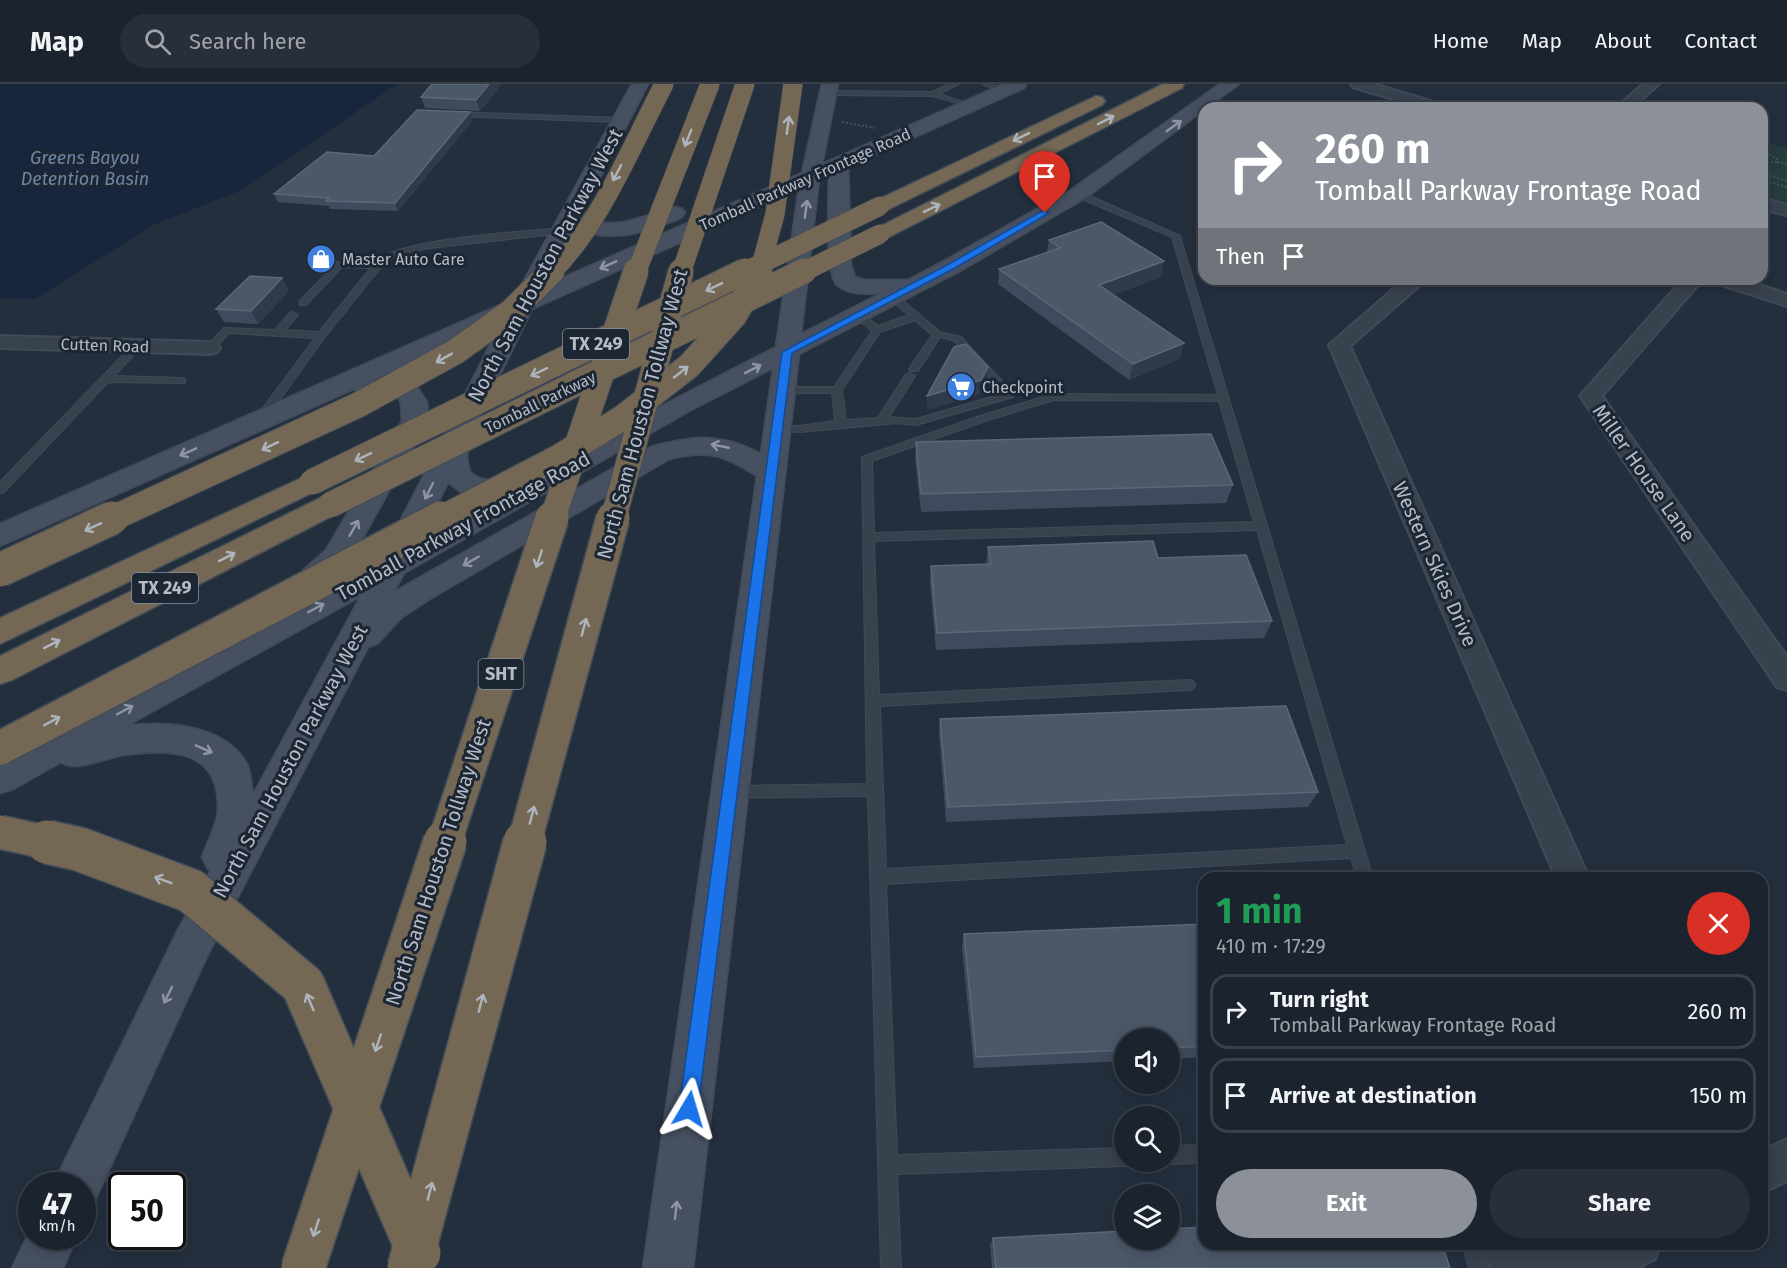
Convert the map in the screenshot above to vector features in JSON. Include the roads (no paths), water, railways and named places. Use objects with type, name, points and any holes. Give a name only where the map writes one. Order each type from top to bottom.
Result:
[{"type":"highway","points":[[0,570],[358,405],[455,352],[511,312],[567,257],[596,214],[664,84]]},
{"type":"highway","name":"North Sam Houston Tollway West","points":[[303,1268],[607,354],[651,230],[710,84]]},
{"type":"highway","name":"North Sam Houston Tollway West","points":[[409,1268],[665,327],[692,235],[745,84]]},
{"type":"highway","points":[[8,763],[559,457],[622,418],[688,366],[734,316],[762,268],[776,214],[793,84]]},
{"type":"highway","name":"Tomball Parkway","points":[[0,632],[321,494],[880,234],[1176,84]]},
{"type":"highway","name":"Tomball Parkway","points":[[0,670],[321,494],[880,206],[1112,93]]},
{"type":"highway","points":[[0,832],[79,849],[190,891],[303,985],[425,1268]]},
{"type":"main road","name":"North Sam Houston Parkway West","points":[[83,1172],[193,942],[347,656],[455,438],[640,84]]},
{"type":"main road","name":"Tomball Parkway Frontage Road","points":[[1206,102],[1231,84]]},
{"type":"main road","name":"Tomball Parkway Frontage Road","points":[[0,536],[1011,87]]},
{"type":"main road","points":[[668,1268],[810,178],[829,88]]},
{"type":"main road","name":"Tomball Parkway Frontage Road","points":[[8,763],[187,677],[682,405],[893,297],[1078,194],[1198,108]]},
{"type":"main road","points":[[822,117],[840,126]]},
{"type":"main road","points":[[857,138],[903,136]]},
{"type":"main road","points":[[752,181],[797,159],[817,142]]},
{"type":"main road","points":[[838,164],[840,265],[845,280],[861,287],[914,285]]},
{"type":"main road","points":[[573,210],[577,222],[591,229],[616,232],[639,228],[732,189]]},
{"type":"main road","points":[[719,216],[745,217],[781,224],[802,240]]},
{"type":"main road","points":[[187,677],[281,609],[337,557],[415,421],[414,402],[406,389],[390,386],[368,388],[260,419]]},
{"type":"main road","points":[[455,438],[454,470],[466,484],[491,489],[508,489],[554,476]]},
{"type":"main road","points":[[347,656],[390,610],[417,592],[660,453],[690,444],[715,444],[736,450],[771,472]]},
{"type":"main road","points":[[8,763],[125,739],[171,738],[208,748],[231,769],[237,811],[193,942]]},
{"type":"main road","points":[[37,1268],[46,1250]]},
{"type":"street","points":[[1358,84],[1419,102]]},
{"type":"street","points":[[1630,102],[1652,84]]},
{"type":"street","points":[[1768,205],[1787,210]]},
{"type":"street","name":"Western Skies Drive","points":[[1411,285],[1339,345],[1570,872]]},
{"type":"street","name":"Miller House Lane","points":[[1688,285],[1590,396],[1787,678]]},
{"type":"street","points":[[1741,285],[1787,300]]},
{"type":"street","name":"Cutten Road","points":[[0,342],[210,348]]},
{"type":"street","points":[[1768,1170],[1787,1159]]},
{"type":"street","points":[[1486,1255],[1623,1253],[1629,1250]]},
{"type":"lane","points":[[867,94],[868,84]]},
{"type":"lane","points":[[933,94],[956,84]]},
{"type":"lane","points":[[985,84],[1011,87]]},
{"type":"lane","points":[[829,88],[867,94],[933,94],[970,106]]},
{"type":"lane","points":[[447,114],[621,120]]},
{"type":"lane","points":[[1078,194],[1176,236],[1363,872]]},
{"type":"lane","points":[[260,419],[322,335],[378,266],[389,256],[430,245],[562,231]]},
{"type":"lane","points":[[303,303],[340,264],[378,266]]},
{"type":"lane","points":[[777,428],[800,429],[897,420],[916,422],[1009,395],[958,339],[937,334],[893,297]]},
{"type":"lane","points":[[278,332],[293,315]]},
{"type":"lane","points":[[858,315],[877,330]]},
{"type":"lane","points":[[841,424],[837,390],[877,330],[916,316]]},
{"type":"lane","points":[[210,348],[227,330],[322,335]]},
{"type":"lane","points":[[881,422],[937,334]]},
{"type":"lane","points":[[0,489],[138,345]]},
{"type":"lane","points":[[106,379],[181,381]]},
{"type":"lane","points":[[782,390],[837,390]]},
{"type":"lane","points":[[891,1268],[866,459],[981,419],[1053,398],[1225,398]]},
{"type":"lane","points":[[869,537],[1263,526]]},
{"type":"lane","points":[[873,701],[1188,685]]},
{"type":"lane","points":[[730,792],[875,790]]},
{"type":"lane","points":[[878,877],[1358,851]]},
{"type":"lane","points":[[1180,1155],[1198,1154]]},
{"type":"lane","points":[[887,1165],[1114,1156]]},
{"type":"water","name":"Greens Bayou Detention Basin","points":[[0,84],[397,84],[242,190],[155,224],[35,299],[0,298]]},
{"type":"place","name":"Master Auto Care","points":[[321,259]]},
{"type":"place","name":"Checkpoint","points":[[961,387]]}]
